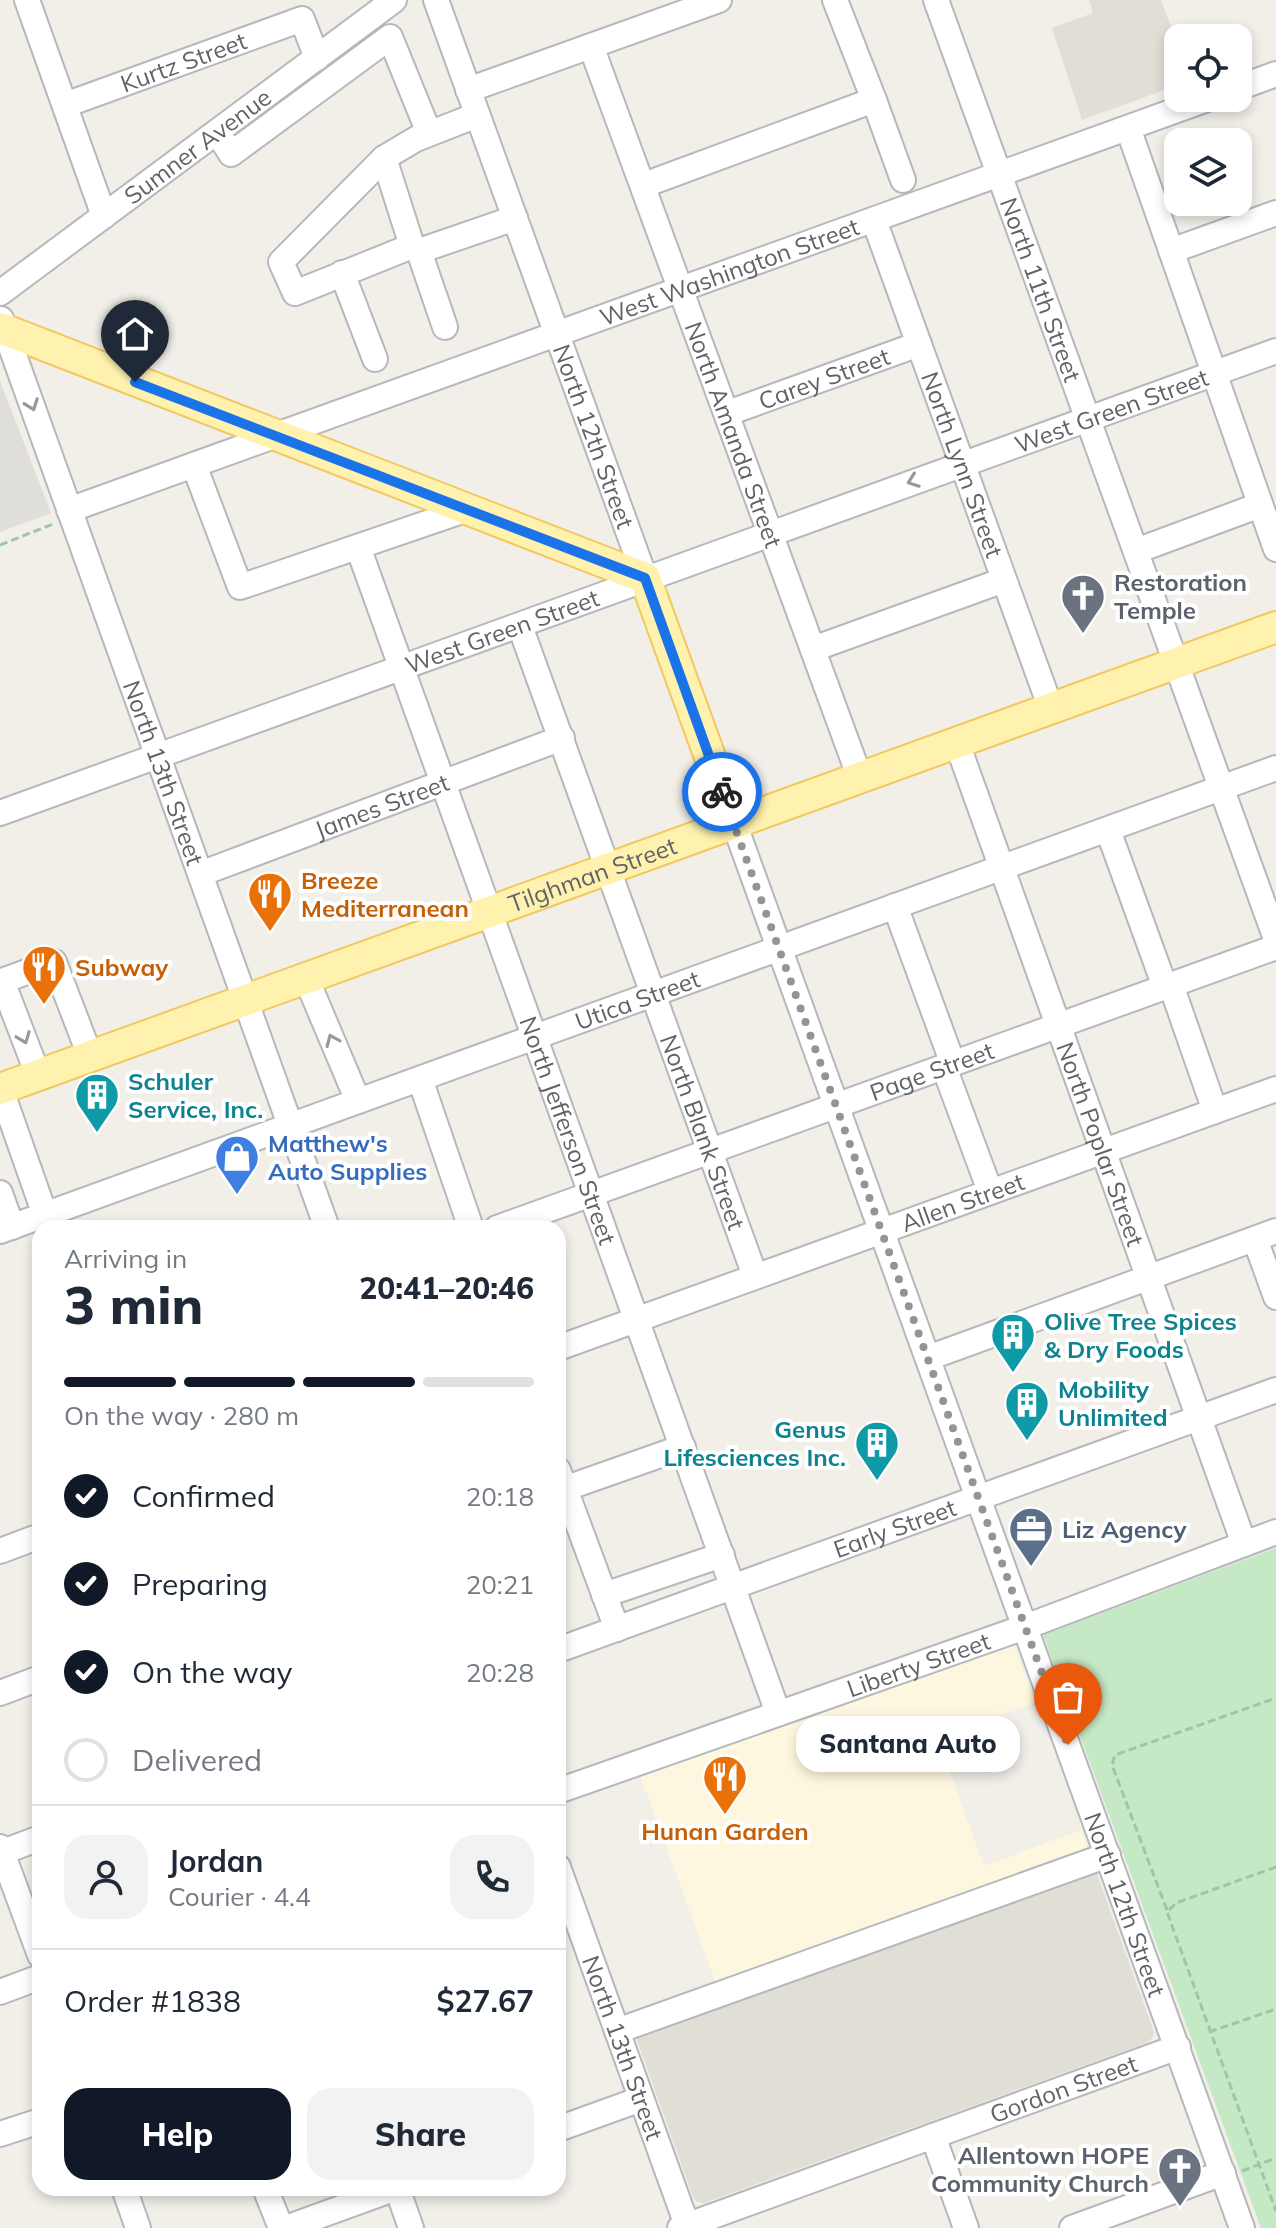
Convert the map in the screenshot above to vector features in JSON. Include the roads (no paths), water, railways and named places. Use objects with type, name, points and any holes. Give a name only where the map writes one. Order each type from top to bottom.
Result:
[{"type":"main road","points":[[2,325],[276,437],[645,578]]},
{"type":"main road","name":"North 12th Street","points":[[645,578],[734,823]]},
{"type":"main road","name":"Tilghman Street","points":[[0,1088],[1276,627]]},
{"type":"street","points":[[27,0],[104,216]]},
{"type":"street","name":"Sumner Avenue","points":[[0,293],[394,0]]},
{"type":"street","name":"North 12th Street","points":[[436,0],[645,578]]},
{"type":"street","points":[[468,90],[719,0]]},
{"type":"street","points":[[835,0],[903,180]]},
{"type":"street","name":"North 11th Street","points":[[936,0],[1276,939]]},
{"type":"street","name":"Kurtz Street","points":[[65,105],[302,19],[317,58]]},
{"type":"street","points":[[217,132],[231,154],[390,37],[429,133]]},
{"type":"street","name":"North Amanda Street","points":[[591,46],[860,778]]},
{"type":"street","points":[[1252,83],[1276,74]]},
{"type":"street","points":[[644,185],[874,100]]},
{"type":"street","name":"West Washington Street","points":[[70,514],[194,465],[1172,112]]},
{"type":"street","points":[[477,115],[429,133],[384,158],[281,262],[295,293],[342,273],[515,218]]},
{"type":"street","points":[[1128,128],[1215,374],[1264,493],[1276,549]]},
{"type":"street","points":[[384,158],[445,327]]},
{"type":"street","points":[[1171,251],[1276,213]]},
{"type":"street","name":"North Lynn Street","points":[[874,220],[1051,709]]},
{"type":"street","points":[[342,273],[375,359]]},
{"type":"street","name":"North 13th Street","points":[[2,325],[324,1220]]},
{"type":"street","name":"Carey Street","points":[[728,413],[919,344]]},
{"type":"street","name":"West Green Street","points":[[0,813],[1276,351]]},
{"type":"street","points":[[194,465],[240,587],[465,510]]},
{"type":"street","points":[[1136,551],[1264,493]]},
{"type":"street","name":"North Jefferson Street","points":[[358,547],[778,1713]]},
{"type":"street","points":[[813,649],[1004,580]]},
{"type":"street","name":"North Blank Street","points":[[520,626],[755,1276]]},
{"type":"street","name":"James Street","points":[[200,874],[562,738]]},
{"type":"street","name":"North Poplar Street","points":[[957,743],[1244,1544]]},
{"type":"street","name":"Utica Street","points":[[6,1229],[1276,768]]},
{"type":"street","name":"North 12th Street","points":[[734,823],[1178,2047],[1233,2172],[1242,2228]]},
{"type":"street","points":[[1108,830],[1215,1111]]},
{"type":"street","points":[[895,906],[990,1191]]},
{"type":"street","name":"Page Street","points":[[519,1220],[1276,947]]},
{"type":"street","points":[[38,1075],[2,981],[54,962],[90,1056]]},
{"type":"street","points":[[306,978],[358,1101]]},
{"type":"street","points":[[420,1079],[468,1220]]},
{"type":"street","points":[[0,1088],[8,1135],[45,1215]]},
{"type":"street","name":"Allen Street","points":[[566,1345],[1276,1089]]},
{"type":"street","points":[[0,1193],[6,1229]]},
{"type":"street","points":[[928,1358],[1266,1235],[1276,1297]]},
{"type":"street","name":"Early Street","points":[[566,1647],[1276,1390]]},
{"type":"street","points":[[566,1481],[683,1447]]},
{"type":"street","points":[[566,1498],[617,1629]]},
{"type":"street","name":"Liberty Street","points":[[566,1788],[1025,1627],[1276,1532]]},
{"type":"street","points":[[0,1551],[32,1539]]},
{"type":"street","points":[[604,1595],[722,1555]]},
{"type":"street","points":[[0,1693],[32,1681]]},
{"type":"street","points":[[32,1841],[1,1851],[32,1934]]},
{"type":"street","points":[[617,2031],[1108,1855]]},
{"type":"street","name":"North 13th Street","points":[[566,1889],[685,2227]]},
{"type":"street","points":[[0,1992],[32,1980]]},
{"type":"street","name":"Gordon Street","points":[[685,2227],[1178,2047]]},
{"type":"street","points":[[566,2126],[641,2099]]},
{"type":"street","points":[[0,2134],[32,2124]]},
{"type":"street","points":[[933,2136],[966,2228]]},
{"type":"street","points":[[1072,2228],[1233,2172]]},
{"type":"street","points":[[127,2196],[138,2228]]},
{"type":"street","points":[[269,2196],[284,2228],[374,2196]]},
{"type":"street","points":[[399,2196],[411,2228]]},
{"type":"place","name":"Restoration Temple","points":[[1083,635]]},
{"type":"place","name":"Breeze Mediterranean","points":[[270,933]]},
{"type":"place","name":"Subway","points":[[44,1006]]},
{"type":"place","name":"Schuler Service, Inc.","points":[[97,1134]]},
{"type":"place","name":"Matthew's Auto Supplies","points":[[237,1196]]},
{"type":"place","name":"Olive Tree Spices & Dry Foods","points":[[1013,1374]]},
{"type":"place","name":"Mobility Unlimited","points":[[1027,1442]]},
{"type":"place","name":"Genus Lifesciences Inc.","points":[[877,1482]]},
{"type":"place","name":"Liz Agency","points":[[1031,1568]]},
{"type":"place","name":"Santana Auto","points":[[1068,1745]]},
{"type":"place","name":"Hunan Garden","points":[[725,1816]]},
{"type":"place","name":"Allentown HOPE Community Church","points":[[1180,2208]]}]
